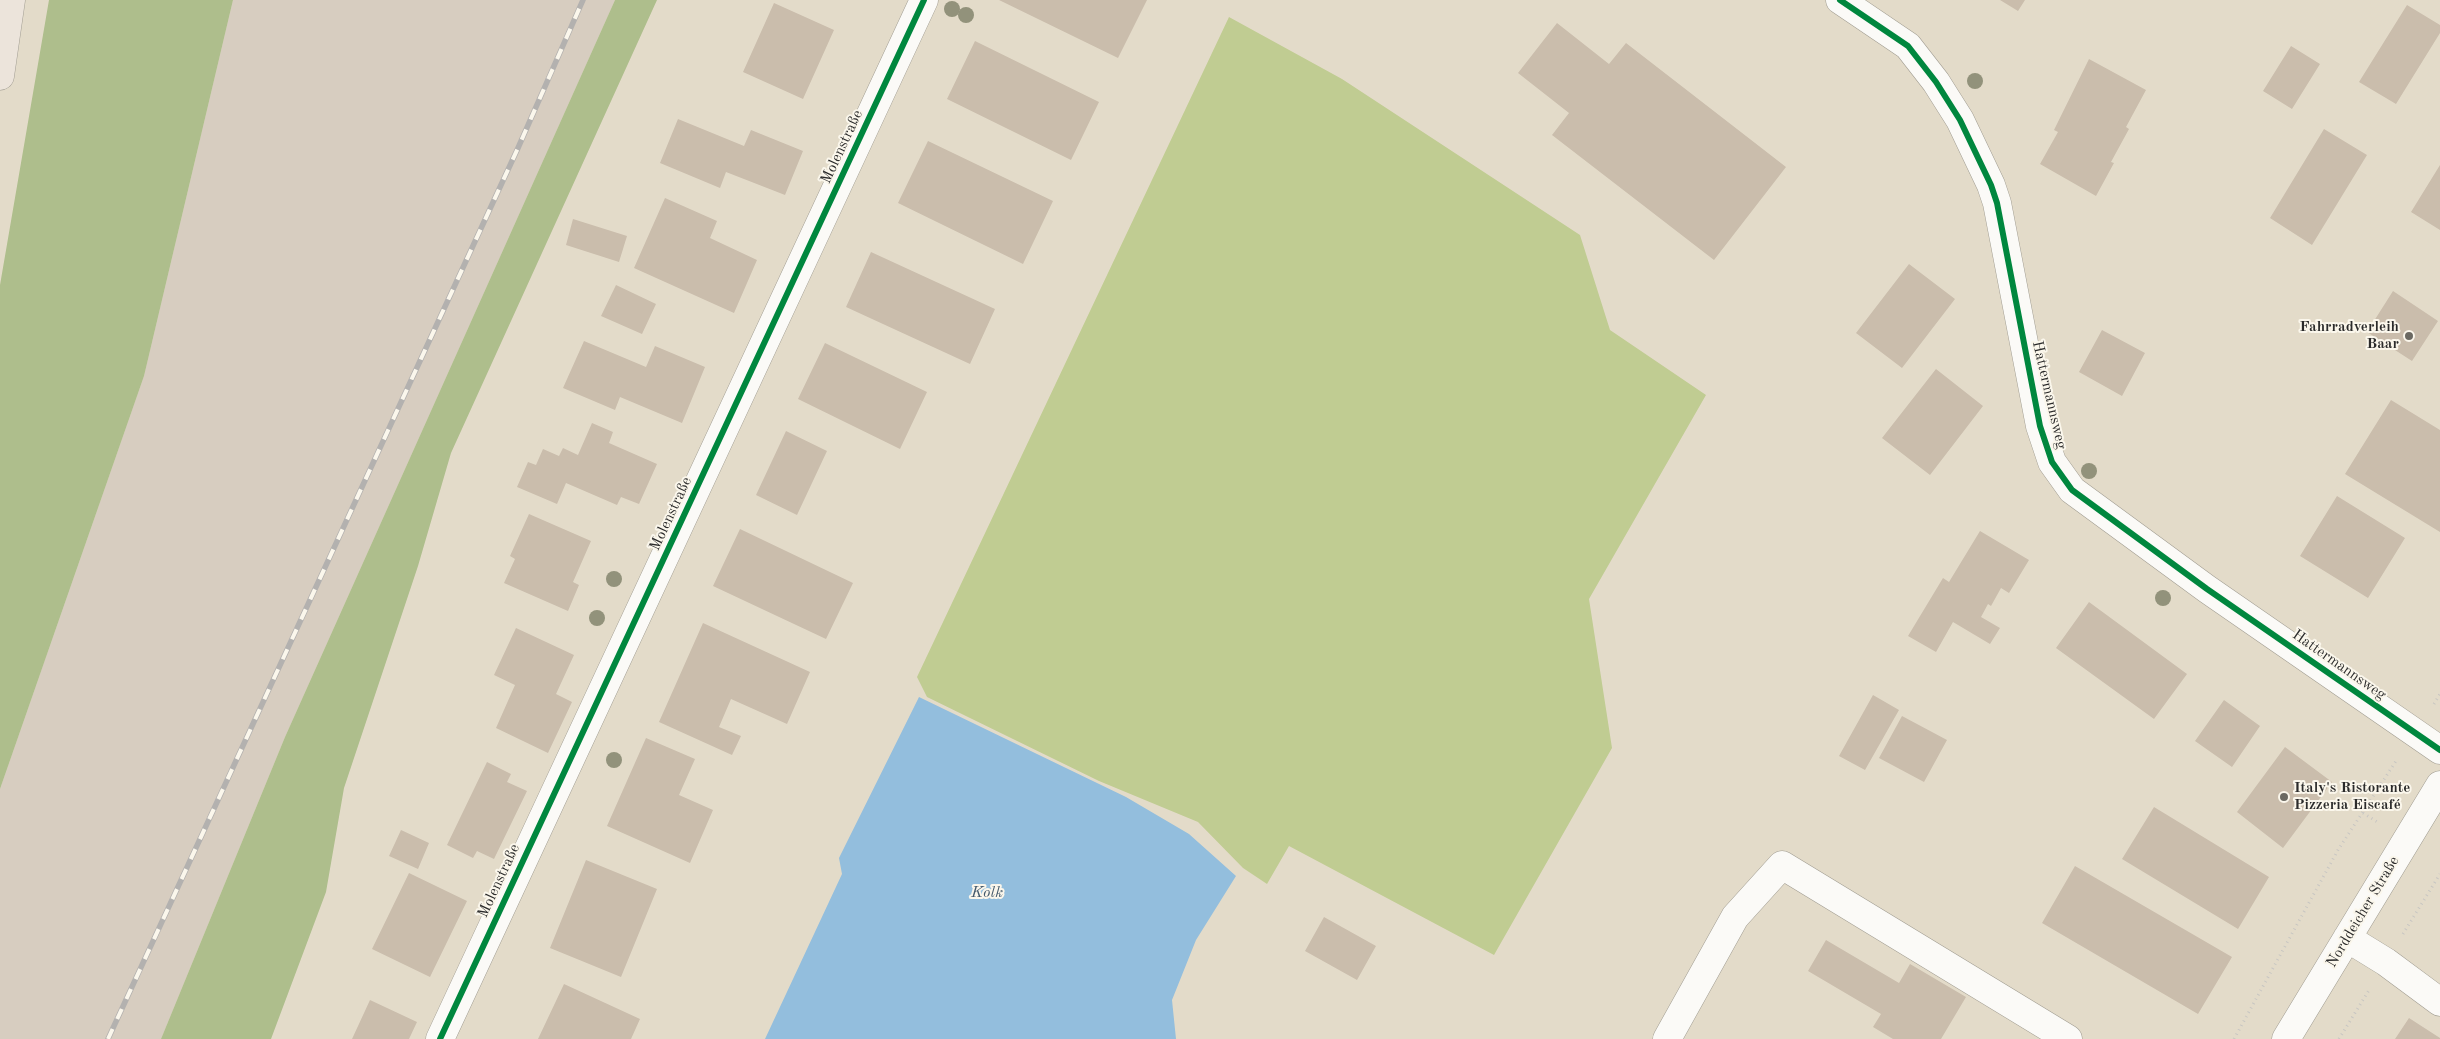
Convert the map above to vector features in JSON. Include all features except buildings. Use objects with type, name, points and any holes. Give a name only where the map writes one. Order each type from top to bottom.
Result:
[{"type":"main road","points":[[0,76],[12,0]]},
{"type":"street","name":"Molenstraße","points":[[440,1039],[924,0]]},
{"type":"street","name":"Hattermannsweg","points":[[1840,0],[1908,46],[1936,82],[1960,120],[1997,203],[2040,426],[2052,462],[2072,490],[2207,589],[2440,750]]},
{"type":"street","name":"Norddeicher Straße","points":[[2286,1039],[2440,785]]},
{"type":"street","points":[[1667,1039],[1735,917],[1782,865],[2068,1039]]},
{"type":"street","points":[[2347,938],[2386,962],[2440,1002]]},
{"type":"path","points":[[2234,1039],[2338,850],[2415,733]]},
{"type":"shaded area","points":[[233,0],[615,0],[285,737],[161,1039],[0,1039],[0,789],[144,376]]},
{"type":"green space","points":[[49,0],[233,0],[144,376],[0,789],[0,285]]},
{"type":"green space","points":[[615,0],[657,0],[451,453],[418,566],[344,788],[326,892],[271,1039],[161,1039],[285,737]]},
{"type":"green space","points":[[1229,17],[1342,79],[1580,235],[1610,330],[1706,395],[1589,599],[1612,748],[1494,955],[1289,846],[1267,884],[1243,868],[1198,822],[1099,781],[927,697],[917,677]]},
{"type":"water","name":"Kolk","points":[[919,697],[1126,797],[1189,834],[1236,876],[1196,940],[1172,1000],[1176,1039],[765,1039],[842,874],[839,858]]},
{"type":"railway","points":[[108,1039],[518,148],[583,0]]},
{"type":"cycle path","points":[[440,1039],[924,0]]},
{"type":"cycle path","points":[[1840,0],[1908,46],[1936,82],[1960,120],[1991,185],[1997,203],[2040,426],[2052,462],[2072,490],[2207,589],[2440,750]]},
{"type":"place","name":"Fahrradverleih Baar","points":[[2409,336]]},
{"type":"place","name":"Italy's Ristorante Pizzeria Eiscafé","points":[[2284,797]]}]
